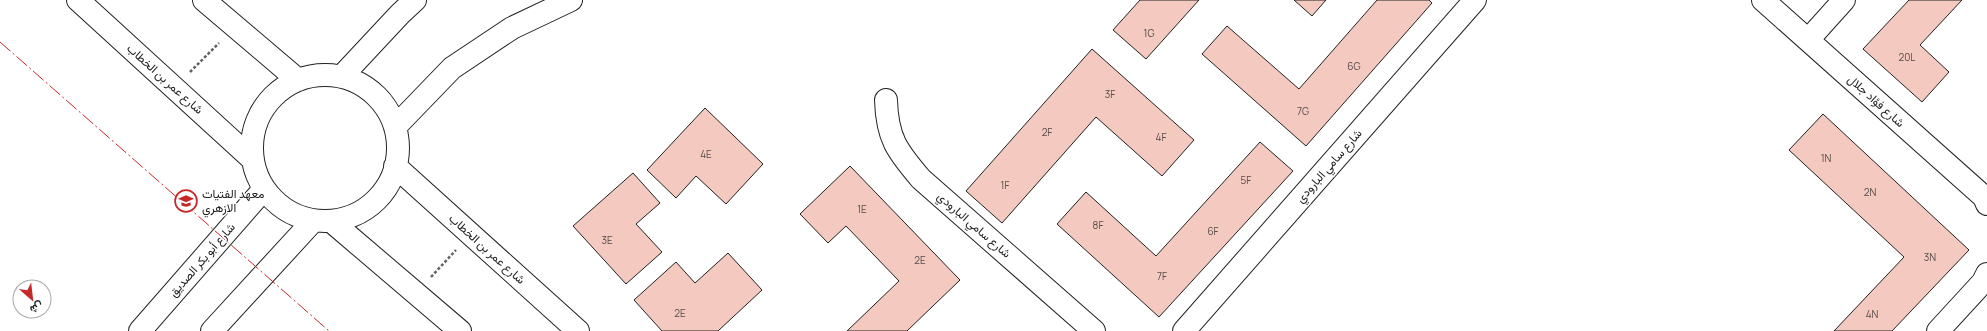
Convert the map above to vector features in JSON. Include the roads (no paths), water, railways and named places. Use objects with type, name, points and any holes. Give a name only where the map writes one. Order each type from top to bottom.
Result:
[{"type":"street","name":"شارع عمر بن الخطاب","points":[[78,0],[252,159]]},
{"type":"street","points":[[204,0],[298,80]]},
{"type":"street","points":[[342,76],[415,0]]},
{"type":"street","points":[[395,127],[452,68],[512,28],[571,0]]},
{"type":"street","name":"شارع سامي البارودي","points":[[1184,331],[1475,0]]},
{"type":"street","name":"شارع فؤاد جلال","points":[[1763,0],[1984,197],[1987,204]]},
{"type":"street","points":[[1808,40],[1844,0]]},
{"type":"street","points":[[212,331],[322,221],[355,215],[376,201],[390,180],[396,166],[398,154],[395,127],[385,107],[369,90],[342,76],[315,76],[298,80],[283,88],[266,104],[256,124],[251,146],[252,159],[264,189],[277,204],[288,211],[322,221],[415,293],[460,331]]},
{"type":"street","name":"شارع سامي البارودي","points":[[886,100],[886,120],[892,138],[901,155],[921,179],[1094,331]]},
{"type":"street","name":"شارع عمر بن الخطاب","points":[[396,166],[578,331]]},
{"type":"street","name":"شارع أبو بكر الصديق","points":[[140,331],[264,189]]},
{"type":"street","points":[[1938,331],[1983,282],[1987,274]]},
{"type":"place","name":"معهد الفتيات الازهري","points":[[186,201]]}]
